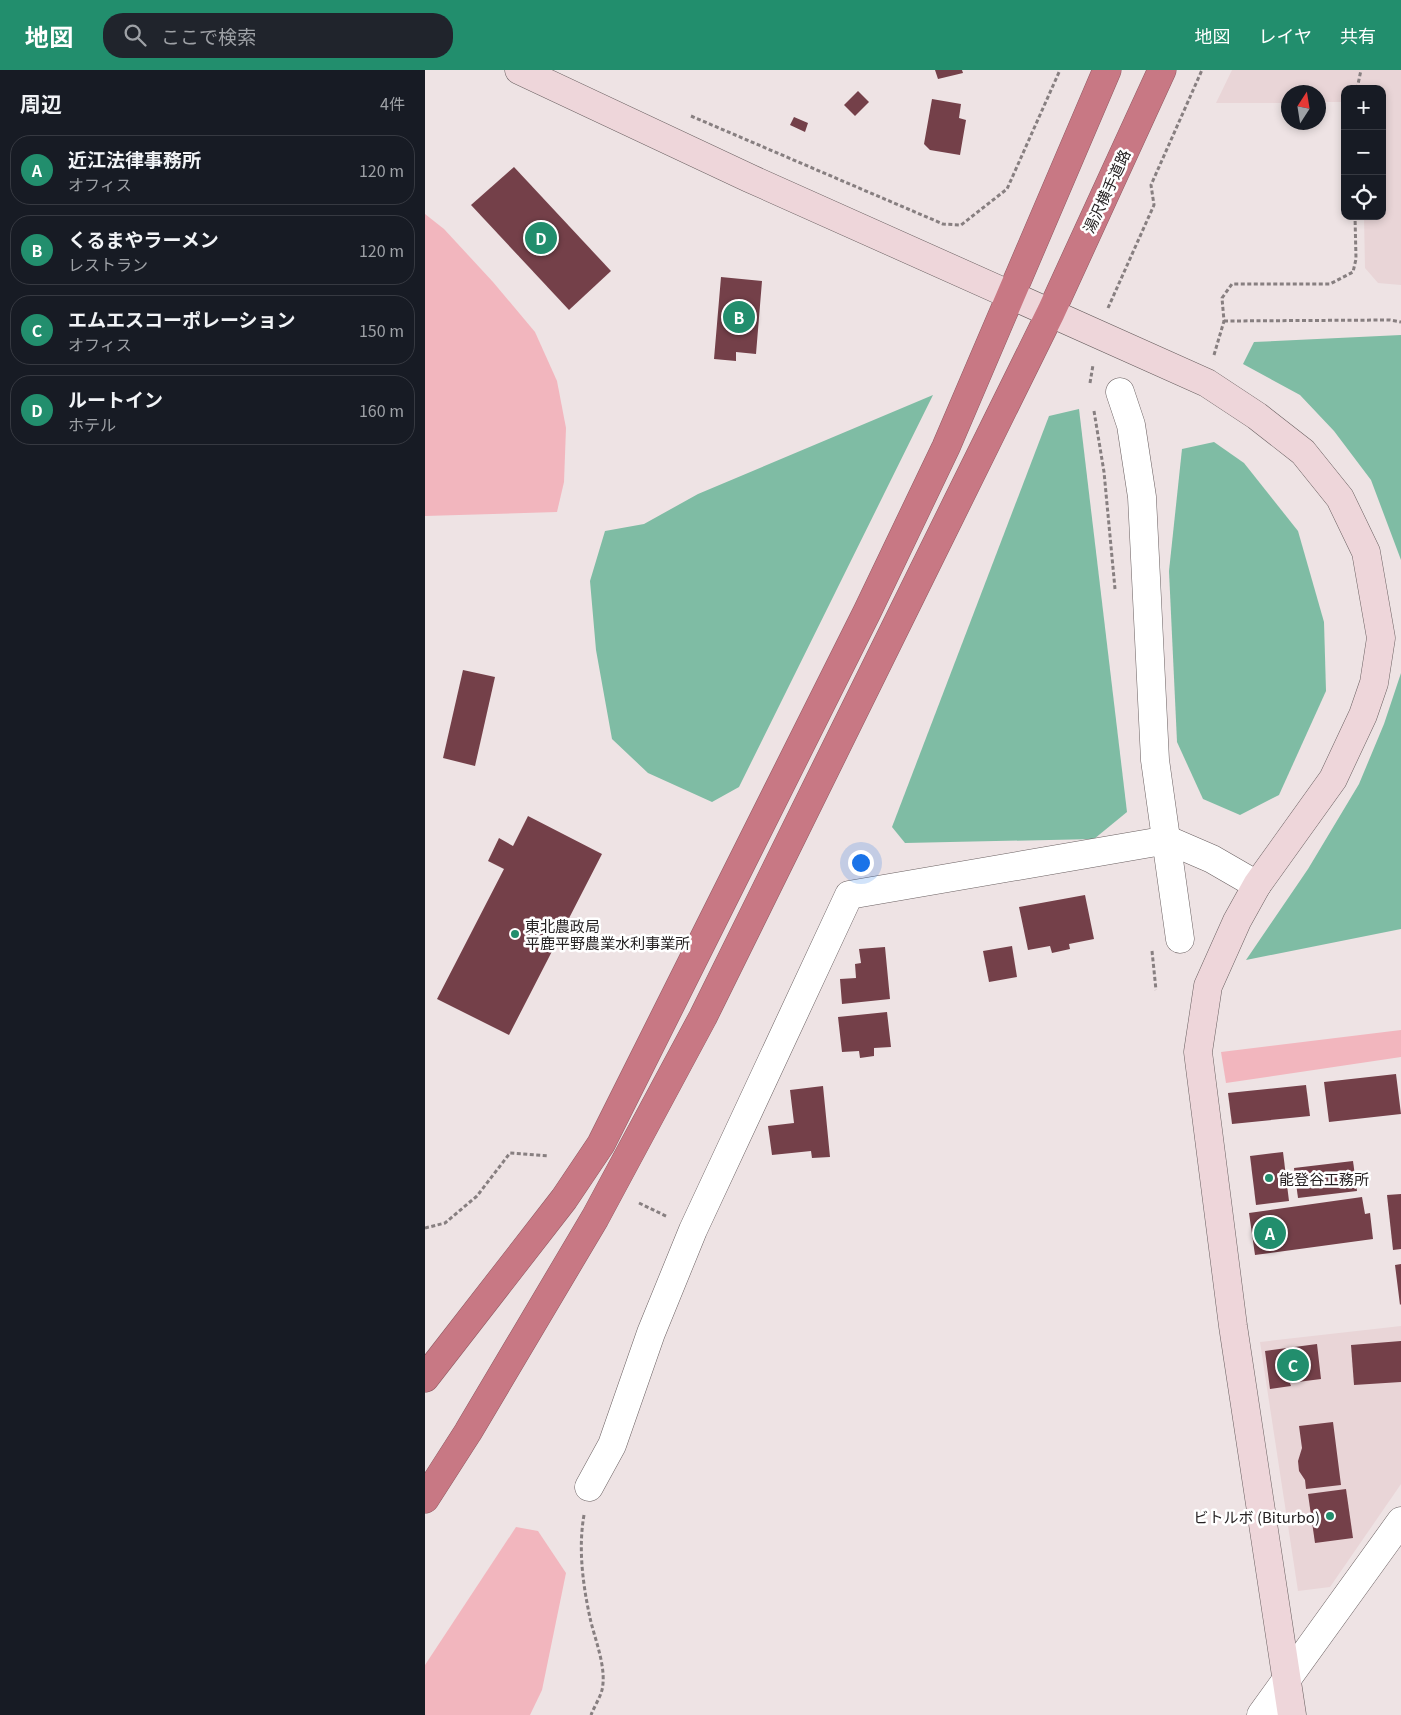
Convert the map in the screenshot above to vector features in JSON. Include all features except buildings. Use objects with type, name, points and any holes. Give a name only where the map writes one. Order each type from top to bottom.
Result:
[{"type":"highway","points":[[425,1378],[564,1199],[601,1144],[867,612],[946,447],[1107,70]]},
{"type":"highway","name":"湯沢横手道路","points":[[425,1499],[468,1432],[595,1218],[703,1017],[1051,312],[1162,70]]},
{"type":"street","points":[[519,70],[749,178],[1207,383],[1257,416],[1303,452],[1340,498],[1366,552],[1381,638],[1374,683],[1363,715],[1333,779],[1257,885],[1237,921],[1208,986],[1198,1052],[1233,1326],[1292,1715]]},
{"type":"street","points":[[1121,392],[1131,425],[1142,497],[1155,760],[1180,939]]},
{"type":"street","points":[[589,1487],[612,1445],[651,1333],[693,1230],[849,895],[1167,840],[1212,859],[1257,885]]},
{"type":"street","points":[[1261,1715],[1401,1521]]},
{"type":"path","points":[[685,113],[943,224],[961,225],[1007,189],[1059,70]]},
{"type":"path","points":[[1097,334],[1154,205],[1151,185],[1203,70]]},
{"type":"path","points":[[1358,85],[1361,70]]},
{"type":"path","points":[[1207,383],[1224,321],[1222,298],[1232,284],[1330,284],[1353,272],[1356,259],[1355,220]]},
{"type":"path","points":[[1224,321],[1390,320],[1401,322]]},
{"type":"path","points":[[425,1228],[445,1223],[477,1196],[510,1153],[549,1156]]},
{"type":"path","points":[[589,1487],[580,1539],[588,1610],[601,1667],[602,1690],[591,1715]]},
{"type":"shaded area","points":[[1232,70],[1401,70],[1401,285],[1378,283],[1365,268],[1364,220],[1386,220],[1386,85],[1341,85],[1341,102],[1326,102],[1326,85],[1281,85],[1281,103],[1216,103]]},
{"type":"shaded area","points":[[425,214],[444,229],[493,282],[535,332],[557,381],[566,428],[564,482],[557,512],[425,516]]},
{"type":"shaded area","points":[[1401,335],[1401,560],[1371,480],[1334,431],[1300,395],[1243,364],[1254,342]]},
{"type":"shaded area","points":[[933,395],[739,787],[712,802],[648,773],[612,739],[596,650],[590,581],[605,531],[644,524],[698,494]]},
{"type":"shaded area","points":[[1079,409],[1127,812],[1094,839],[905,843],[892,827],[1049,416]]},
{"type":"shaded area","points":[[1214,442],[1244,463],[1298,531],[1324,622],[1326,691],[1279,795],[1240,815],[1203,799],[1177,742],[1169,571],[1182,449]]},
{"type":"shaded area","points":[[1401,673],[1401,929],[1246,960],[1308,869],[1359,784],[1384,724]]},
{"type":"shaded area","points":[[1401,1030],[1401,1057],[1226,1083],[1221,1052]]},
{"type":"shaded area","points":[[1401,1326],[1401,1484],[1330,1587],[1298,1591],[1260,1342]]},
{"type":"shaded area","points":[[516,1527],[538,1531],[566,1573],[542,1690],[530,1715],[425,1715],[425,1665]]},
{"type":"place","name":"ルートイン","points":[[541,238]]},
{"type":"place","name":"くるまやラーメン","points":[[739,317]]},
{"type":"place","name":"東北農政局 平鹿平野農業水利事業所","points":[[515,934]]},
{"type":"place","name":"能登谷工務所","points":[[1269,1178]]},
{"type":"place","name":"近江法律事務所","points":[[1270,1233]]},
{"type":"place","name":"エムエスコーポレーション","points":[[1293,1365]]},
{"type":"place","name":"ビトルボ (Biturbo)","points":[[1330,1516]]}]
